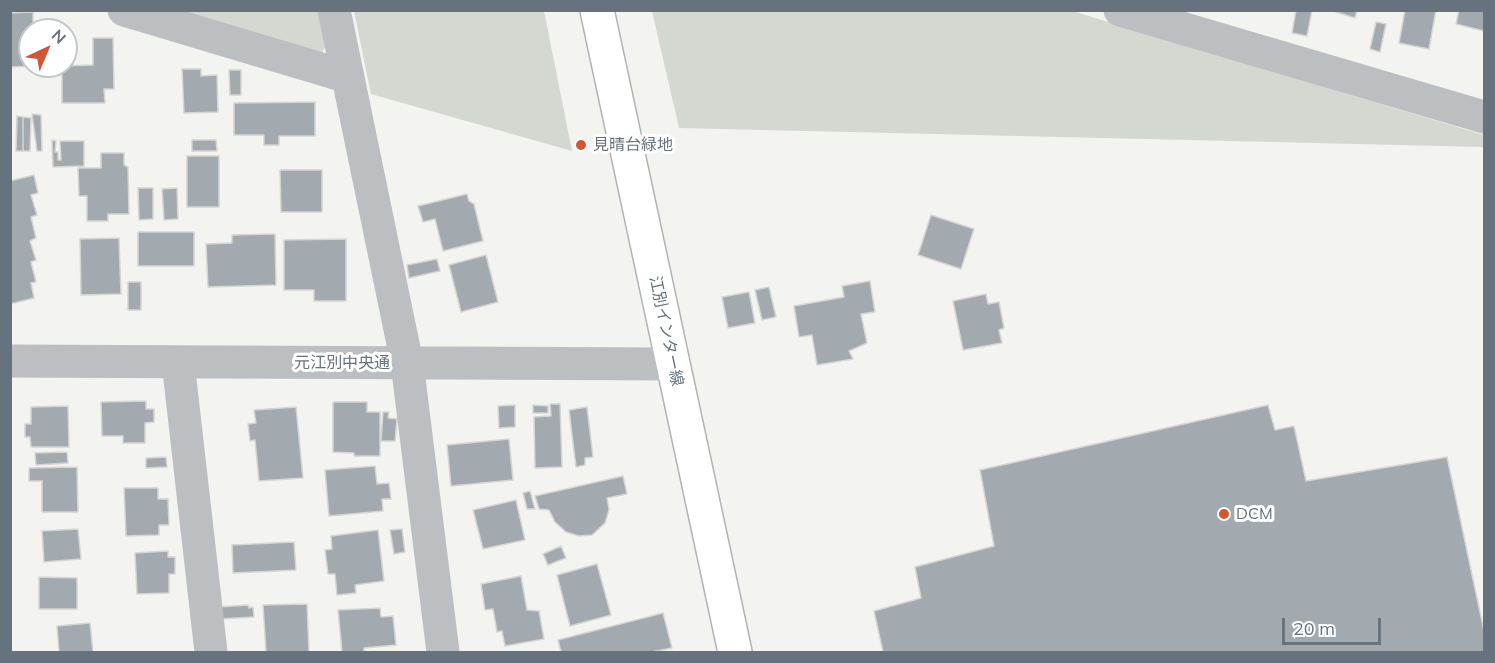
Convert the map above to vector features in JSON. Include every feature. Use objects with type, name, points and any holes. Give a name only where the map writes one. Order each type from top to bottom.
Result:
[{"type":"main road","name":"江別インター線","points":[[597,10],[735,652]]},
{"type":"street","points":[[124,10],[348,77]]},
{"type":"street","points":[[334,10],[407,363],[443,652]]},
{"type":"street","points":[[1120,10],[1485,117]]},
{"type":"street","name":"元江別中央通","points":[[10,362],[673,364]]},
{"type":"street","points":[[178,362],[211,652]]},
{"type":"shaded area","points":[[153,11],[321,11],[328,42],[321,54]]},
{"type":"shaded area","points":[[354,11],[544,11],[572,151],[371,94]]},
{"type":"shaded area","points":[[652,11],[1072,11],[1484,135],[1484,147],[679,128]]},
{"type":"building","points":[[10,10],[12,13],[33,12],[33,18],[18,18],[18,67],[10,67]]},
{"type":"building","points":[[1296,10],[1312,10],[1307,36],[1292,33]]},
{"type":"building","points":[[1330,10],[1357,10],[1355,18]]},
{"type":"building","points":[[1405,10],[1436,10],[1429,49],[1399,43]]},
{"type":"building","points":[[1459,10],[1484,10],[1484,31],[1456,24]]},
{"type":"building","points":[[1376,22],[1386,24],[1380,52],[1370,49]]},
{"type":"building","points":[[93,38],[113,38],[114,89],[104,89],[105,103],[62,103],[62,78],[78,78],[78,65],[93,65]]},
{"type":"building","points":[[182,69],[201,69],[201,76],[217,75],[218,112],[184,113]]},
{"type":"building","points":[[229,70],[241,70],[241,95],[230,95]]},
{"type":"building","points":[[315,102],[315,136],[279,136],[279,145],[264,145],[264,135],[234,135],[234,103]]},
{"type":"building","points":[[32,114],[41,115],[42,151],[37,151]]},
{"type":"building","points":[[17,116],[23,117],[23,151],[16,151]]},
{"type":"building","points":[[23,117],[31,118],[30,151],[23,151]]},
{"type":"building","points":[[52,140],[56,141],[55,152],[58,152],[58,160],[61,160],[60,141],[84,141],[84,166],[53,167]]},
{"type":"building","points":[[192,140],[216,140],[217,151],[192,151]]},
{"type":"building","points":[[101,153],[124,153],[124,165],[128,167],[129,214],[108,214],[108,221],[87,221],[87,196],[79,196],[78,168],[101,168]]},
{"type":"building","points":[[187,156],[219,156],[219,207],[187,207]]},
{"type":"building","points":[[280,170],[322,170],[322,212],[281,212]]},
{"type":"building","points":[[34,175],[38,193],[31,195],[37,215],[31,217],[36,238],[30,241],[36,260],[31,262],[36,282],[31,283],[34,298],[10,304],[10,181]]},
{"type":"building","points":[[138,188],[153,188],[153,219],[139,220]]},
{"type":"building","points":[[177,188],[178,219],[164,220],[162,189]]},
{"type":"building","points":[[467,194],[469,201],[474,204],[483,241],[443,251],[435,219],[423,222],[418,206]]},
{"type":"building","points":[[931,215],[974,229],[961,269],[918,255]]},
{"type":"building","points":[[138,232],[194,232],[194,266],[138,266]]},
{"type":"building","points":[[275,234],[276,285],[208,287],[206,244],[232,243],[232,235]]},
{"type":"building","points":[[119,238],[121,294],[81,295],[80,239]]},
{"type":"building","points":[[346,239],[346,301],[314,301],[314,290],[284,290],[284,240]]},
{"type":"building","points":[[486,255],[498,302],[461,312],[449,265]]},
{"type":"building","points":[[437,259],[440,271],[409,278],[407,265]]},
{"type":"building","points":[[870,281],[875,312],[861,314],[867,343],[849,351],[853,359],[817,365],[812,335],[799,337],[794,306],[844,297],[842,286]]},
{"type":"building","points":[[128,282],[141,282],[141,310],[128,310]]},
{"type":"building","points":[[769,287],[776,317],[762,320],[755,290]]},
{"type":"building","points":[[749,292],[755,323],[728,328],[722,297]]},
{"type":"building","points":[[986,294],[988,304],[999,302],[1004,328],[999,330],[1002,343],[963,350],[953,301]]},
{"type":"building","points":[[146,401],[146,409],[154,409],[154,422],[145,423],[145,443],[123,443],[123,436],[102,436],[101,402]]},
{"type":"building","points":[[333,402],[367,402],[367,412],[380,412],[380,456],[354,456],[354,453],[333,452]]},
{"type":"building","points":[[550,404],[560,404],[562,467],[535,468],[534,417],[551,416]]},
{"type":"building","points":[[515,405],[515,427],[499,428],[498,406]]},
{"type":"building","points":[[533,405],[548,406],[548,413],[533,413]]},
{"type":"building","name":"DCM","points":[[1268,405],[1275,430],[1294,426],[1306,481],[1447,457],[1484,631],[1484,652],[883,652],[874,611],[921,598],[915,567],[994,546],[980,470]]},
{"type":"building","points":[[68,406],[69,447],[31,447],[30,437],[25,437],[25,424],[31,424],[31,407]]},
{"type":"building","points":[[296,407],[303,478],[259,481],[255,440],[250,441],[248,424],[256,423],[254,410]]},
{"type":"building","points":[[587,407],[593,457],[585,458],[585,465],[576,467],[569,410]]},
{"type":"building","points":[[383,412],[389,412],[388,418],[397,419],[395,441],[381,441]]},
{"type":"building","points":[[509,439],[513,480],[451,486],[447,445]]},
{"type":"building","points":[[67,452],[68,463],[36,465],[35,453]]},
{"type":"building","points":[[166,457],[167,467],[146,468],[146,458]]},
{"type":"building","points":[[375,466],[377,484],[389,483],[391,499],[382,499],[383,511],[329,516],[325,470]]},
{"type":"building","points":[[77,467],[78,512],[42,512],[42,481],[29,481],[29,468]]},
{"type":"building","points":[[623,476],[627,494],[607,498],[609,510],[605,523],[592,535],[579,536],[566,532],[555,522],[549,510],[539,509],[535,496]]},
{"type":"building","points":[[124,488],[158,488],[158,499],[168,499],[169,525],[159,525],[159,535],[126,536]]},
{"type":"building","points":[[530,491],[535,509],[527,509],[523,493]]},
{"type":"building","points":[[516,500],[525,540],[483,549],[473,510]]},
{"type":"building","points":[[78,529],[81,559],[44,562],[42,531]]},
{"type":"building","points":[[402,529],[405,552],[394,554],[390,530]]},
{"type":"building","points":[[378,530],[384,581],[355,585],[356,593],[337,595],[335,574],[328,574],[325,550],[332,549],[331,536]]},
{"type":"building","points":[[294,542],[296,570],[233,573],[232,545]]},
{"type":"building","points":[[561,546],[566,558],[548,565],[543,554]]},
{"type":"building","points":[[168,551],[168,557],[175,557],[175,574],[169,574],[169,593],[137,594],[135,553]]},
{"type":"building","points":[[597,564],[611,615],[570,626],[557,575]]},
{"type":"building","points":[[521,576],[527,610],[539,611],[544,639],[505,646],[502,631],[497,632],[493,609],[485,610],[481,584]]},
{"type":"building","points":[[39,577],[77,578],[77,609],[39,609]]},
{"type":"building","points":[[307,604],[309,652],[266,652],[263,605]]},
{"type":"building","points":[[248,605],[249,608],[253,607],[254,617],[219,619],[219,607]]},
{"type":"building","points":[[380,608],[381,617],[393,616],[396,645],[364,648],[364,652],[342,652],[338,610]]},
{"type":"building","points":[[663,613],[672,648],[652,652],[561,652],[558,640]]},
{"type":"building","points":[[90,623],[93,652],[59,652],[57,626]]},
{"type":"place","name":"見晴台緑地","points":[[581,145]]},
{"type":"place","name":"DCM","points":[[1224,514]]}]
